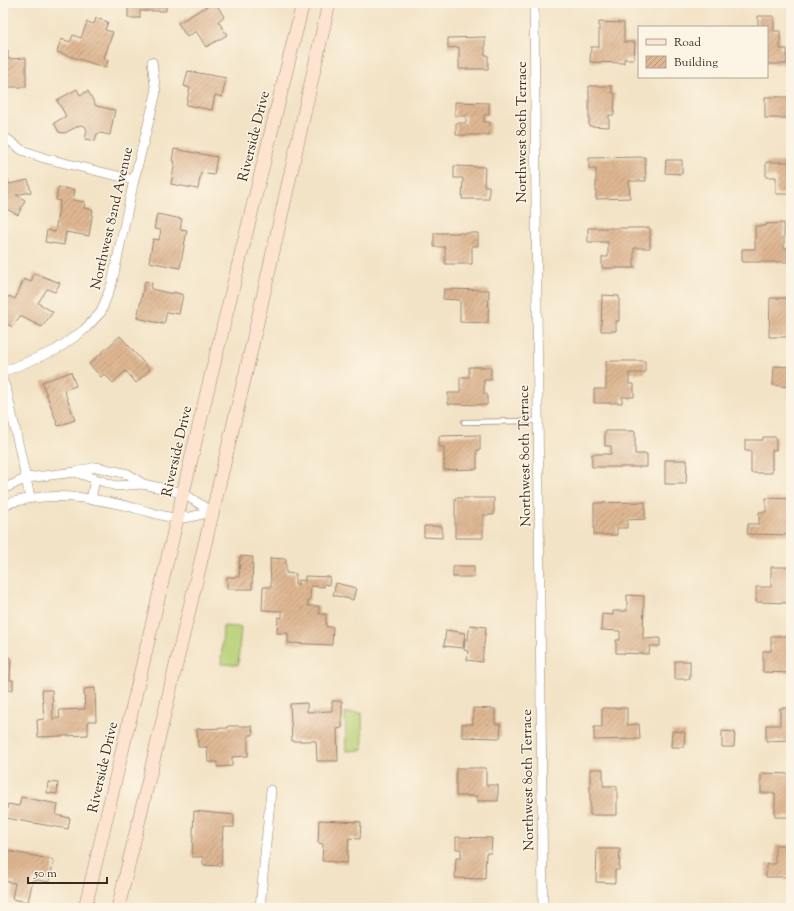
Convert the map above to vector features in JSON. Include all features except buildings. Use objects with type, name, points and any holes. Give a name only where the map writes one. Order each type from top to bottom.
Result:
[{"type":"street","name":"Riverside Drive","points":[[85,908],[183,493],[303,3]]},
{"type":"street","points":[[118,908],[212,512],[329,3]]},
{"type":"street","name":"Northwest 80th Terrace","points":[[534,3],[543,908]]},
{"type":"street","name":"Northwest 82nd Avenue","points":[[3,372],[56,350],[84,330],[101,312],[112,283],[134,180],[156,93],[152,62]]},
{"type":"street","points":[[3,136],[22,150],[44,158],[134,180]]},
{"type":"street","points":[[3,381],[7,392],[30,497]]},
{"type":"street","points":[[3,489],[27,478],[75,472],[96,467],[111,469],[128,474],[143,484]]},
{"type":"street","points":[[75,472],[116,486],[143,484],[183,493],[212,512]]},
{"type":"street","points":[[91,500],[95,479]]},
{"type":"street","points":[[3,504],[30,497],[52,496],[91,500],[134,507],[177,518],[212,512]]},
{"type":"street","points":[[260,908],[271,790]]},
{"type":"lane","points":[[464,422],[537,421]]},
{"type":"green space","points":[[223,626],[241,627],[238,665],[221,664]]},
{"type":"green space","points":[[345,713],[362,713],[363,750],[346,751]]}]
